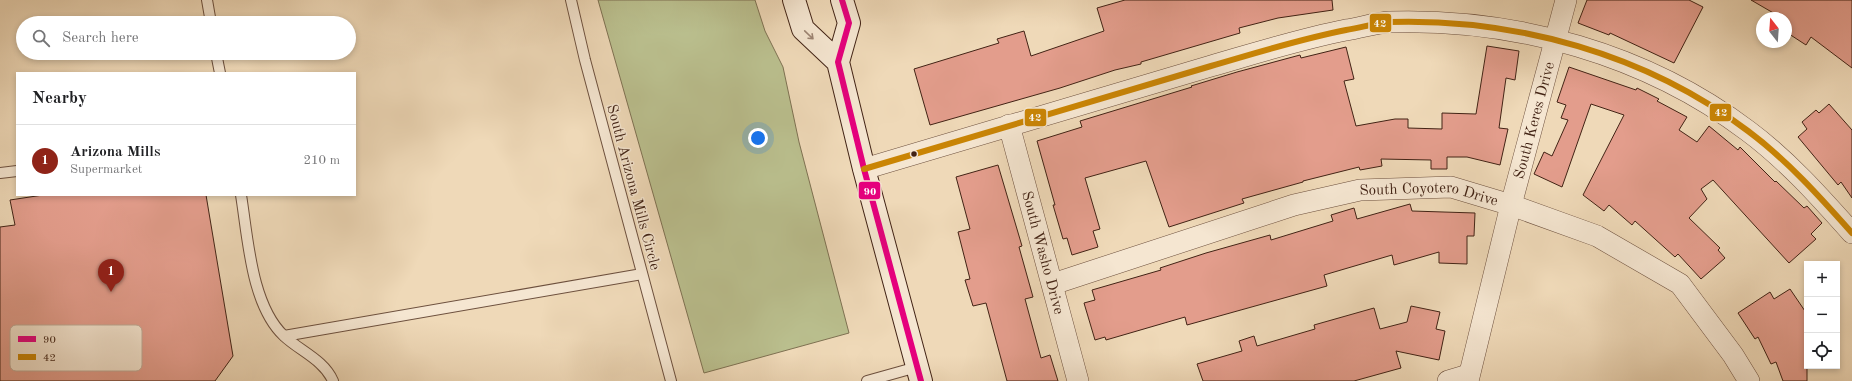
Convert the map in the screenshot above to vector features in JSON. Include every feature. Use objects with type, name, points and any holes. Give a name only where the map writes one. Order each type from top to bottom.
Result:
[{"type":"main road","points":[[794,0],[803,29],[838,62]]},
{"type":"main road","points":[[842,0],[849,23],[838,62],[864,169],[919,374]]},
{"type":"street","name":"South Keres Drive","points":[[1468,378],[1511,205],[1566,0]]},
{"type":"street","points":[[864,169],[1009,124],[1312,37],[1386,22],[1472,25],[1555,39],[1622,60],[1690,92],[1749,132],[1811,186],[1852,233]]},
{"type":"street","name":"South Washo Drive","points":[[1009,124],[1078,381]]},
{"type":"street","name":"South Coyotero Drive","points":[[1052,284],[1294,205],[1360,190],[1450,187],[1511,205],[1597,236],[1680,284],[1733,355],[1749,381]]},
{"type":"street","points":[[1448,381],[1468,378]]},
{"type":"lane","points":[[207,0],[210,16]]},
{"type":"lane","name":"South Arizona Mills Circle","points":[[571,0],[585,60],[671,381]]},
{"type":"lane","points":[[217,60],[220,72]]},
{"type":"lane","points":[[0,173],[16,171]]},
{"type":"lane","points":[[241,196],[256,283],[266,314],[284,336],[318,362],[333,381]]},
{"type":"lane","points":[[284,336],[642,274]]},
{"type":"lane","points":[[867,381],[919,374]]},
{"type":"green space","points":[[598,0],[755,0],[765,31],[783,67],[799,142],[849,333],[704,373]]},
{"type":"building","points":[[1125,0],[1332,0],[1333,10],[1278,18],[1239,28],[1240,33],[1141,62],[1141,64],[1115,70],[1060,88],[930,125],[914,69],[999,43],[997,39],[1024,31],[1031,56],[1104,31],[1097,8]]},
{"type":"building","points":[[1587,0],[1689,0],[1703,7],[1674,63],[1610,33],[1609,35],[1578,23]]},
{"type":"building","points":[[1751,0],[1852,0],[1852,68],[1811,37],[1806,45],[1792,36],[1792,12],[1772,12]]},
{"type":"building","points":[[1487,46],[1519,51],[1515,80],[1506,78],[1499,128],[1508,129],[1500,165],[1467,157],[1447,157],[1447,169],[1431,169],[1431,160],[1381,159],[1382,166],[1360,170],[1359,167],[1303,181],[1242,199],[1244,203],[1169,227],[1146,161],[1085,178],[1100,229],[1093,231],[1098,247],[1072,255],[1067,238],[1063,239],[1037,141],[1082,127],[1080,121],[1237,72],[1300,55],[1301,58],[1346,47],[1354,79],[1344,81],[1356,126],[1395,119],[1408,119],[1408,128],[1442,129],[1442,113],[1476,114]]},
{"type":"building","points":[[1569,67],[1636,90],[1637,88],[1659,99],[1657,101],[1687,117],[1679,130],[1697,142],[1709,126],[1738,150],[1740,147],[1804,208],[1807,206],[1822,223],[1811,234],[1816,239],[1789,263],[1713,180],[1701,189],[1707,199],[1689,218],[1720,248],[1718,250],[1725,258],[1701,279],[1678,254],[1675,257],[1635,221],[1632,225],[1609,205],[1604,211],[1583,195],[1624,115],[1591,104],[1562,187],[1534,174],[1544,152],[1552,156],[1568,120],[1561,118],[1566,105],[1557,102]]},
{"type":"building","points":[[1829,104],[1852,130],[1852,198],[1841,182],[1838,185],[1798,137],[1807,129],[1802,122],[1816,110],[1819,113]]},
{"type":"building","points":[[998,165],[1022,246],[1019,247],[1033,297],[1025,299],[1041,358],[1050,355],[1058,381],[1007,381],[986,303],[973,306],[965,280],[970,279],[958,232],[970,229],[956,177]]},
{"type":"building","points":[[36,196],[206,196],[233,356],[215,381],[0,381],[0,227],[15,225],[10,200]]},
{"type":"building","points":[[1410,204],[1412,211],[1475,213],[1474,236],[1467,236],[1467,264],[1439,263],[1439,252],[1394,265],[1392,255],[1324,275],[1327,286],[1187,325],[1185,317],[1106,340],[1105,337],[1095,340],[1084,303],[1095,300],[1092,290],[1161,270],[1160,268],[1206,253],[1270,235],[1271,240],[1333,221],[1331,215],[1354,208],[1357,219]]},
{"type":"building","points":[[1790,289],[1804,310],[1804,369],[1807,369],[1807,381],[1783,381],[1776,362],[1771,364],[1758,337],[1755,339],[1738,313],[1770,292],[1774,299]]},
{"type":"building","points":[[1411,306],[1440,312],[1436,329],[1445,331],[1439,360],[1396,351],[1401,368],[1354,381],[1203,381],[1197,364],[1242,351],[1239,341],[1254,336],[1257,346],[1315,329],[1314,325],[1374,308],[1380,329],[1407,322]]},
{"type":"transit line","name":"90","points":[[842,0],[849,23],[838,62],[864,169],[921,381]]},
{"type":"transit line","name":"42","points":[[864,169],[1295,42],[1389,22],[1437,22],[1532,34],[1578,46],[1623,62],[1667,81],[1708,104],[1762,142],[1803,179],[1852,233]]},
{"type":"place","name":"Arizona Mills","points":[[111,292]]}]
